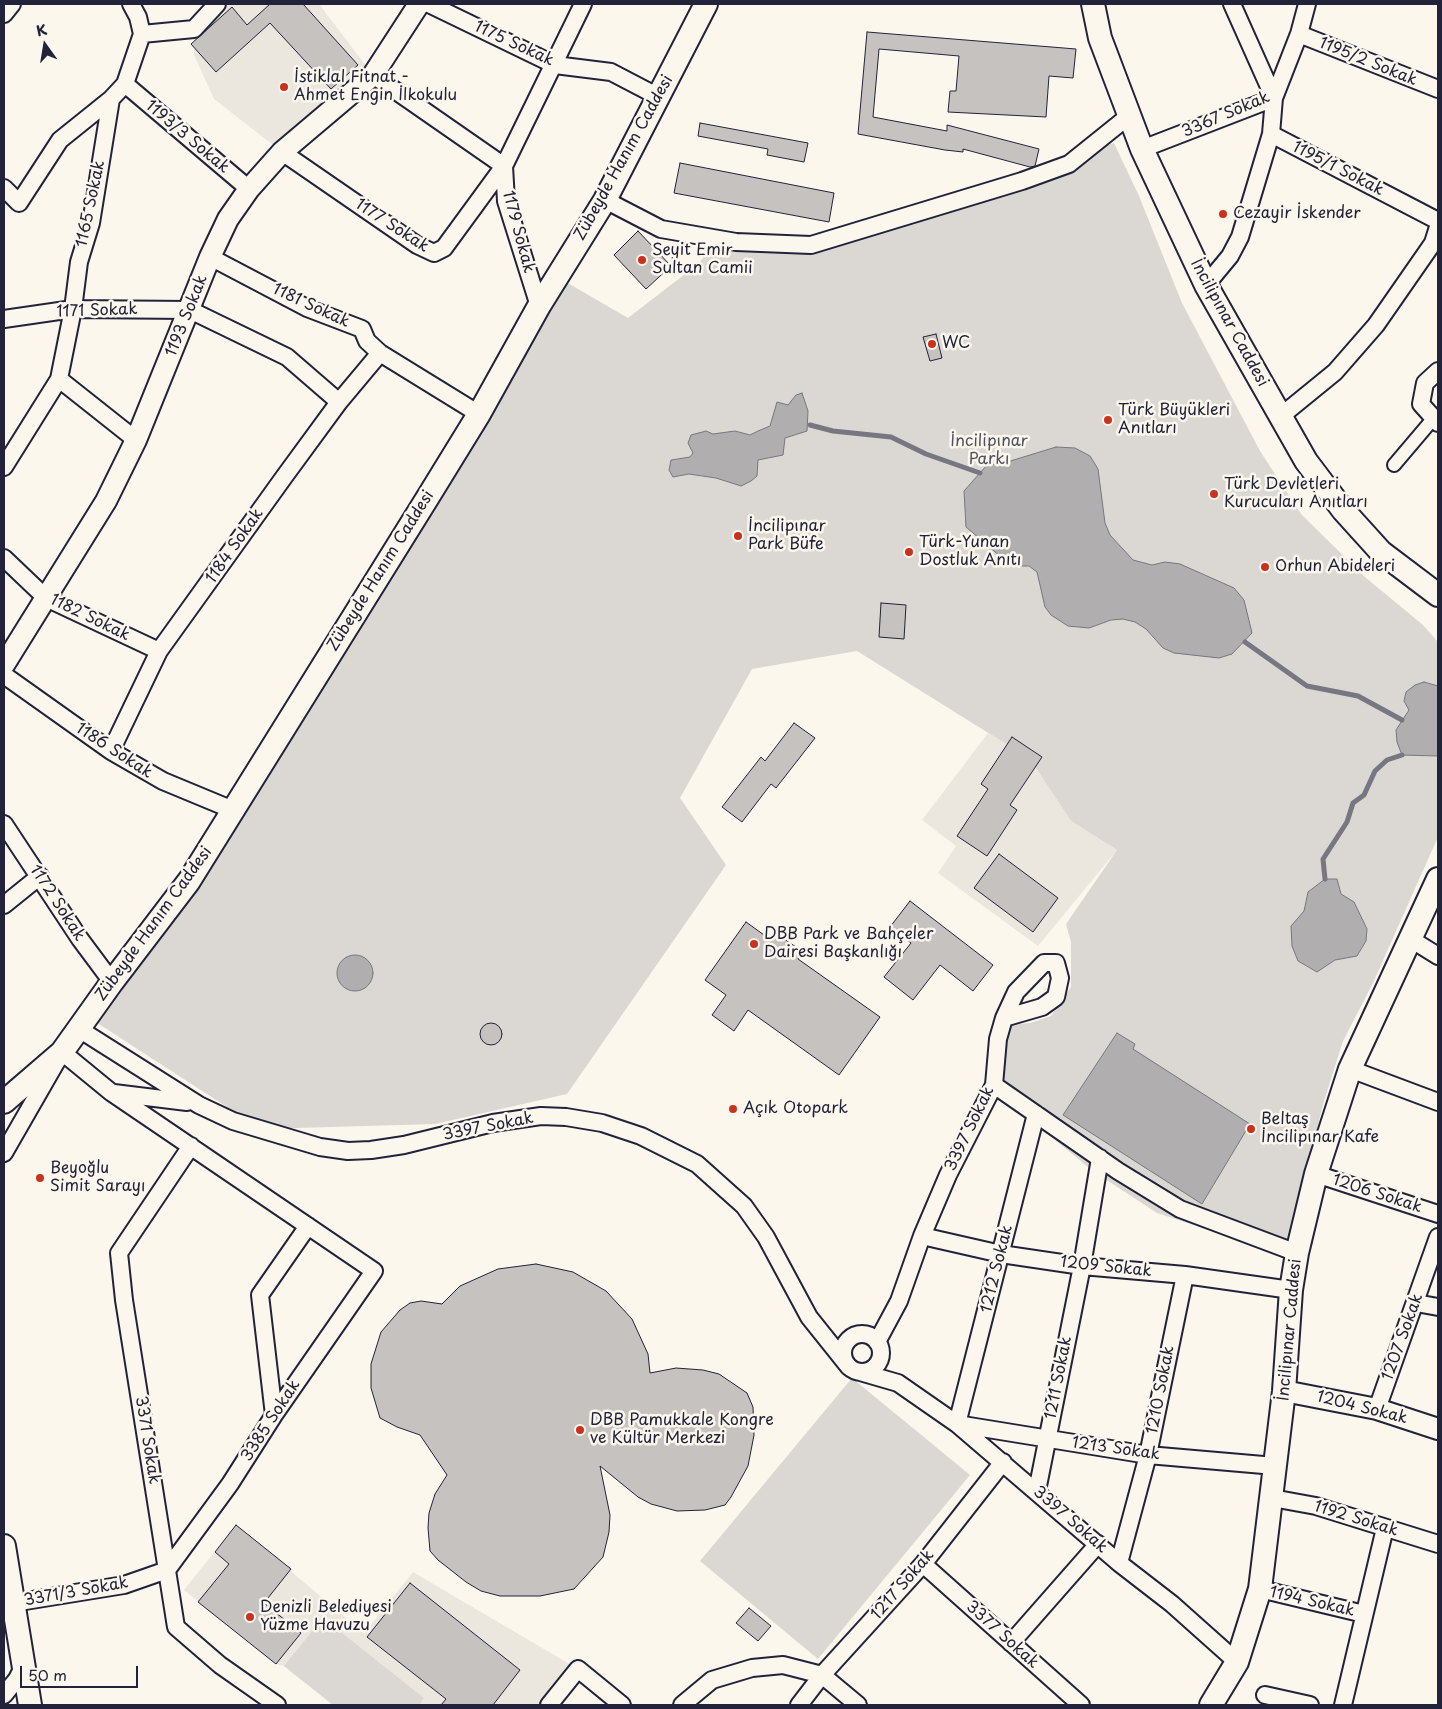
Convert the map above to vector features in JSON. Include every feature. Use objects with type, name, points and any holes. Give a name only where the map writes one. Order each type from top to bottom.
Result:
[{"type":"main road","name":"Zübeyde Hanım Caddesi","points":[[4,1102],[62,1052],[112,982],[189,881],[478,414],[539,306],[605,200],[657,96],[695,29],[706,4]]},
{"type":"main road","name":"İncilipınar Caddesi","points":[[1093,4],[1100,38],[1142,149],[1206,284],[1306,461],[1343,510],[1381,552],[1438,596]]},
{"type":"main road","name":"İncilipınar Caddesi","points":[[1211,1705],[1237,1662],[1260,1590],[1284,1390],[1292,1290],[1297,1253],[1316,1174],[1350,1069],[1409,938],[1436,888]]},
{"type":"main road","points":[[4,1546],[30,1705]]},
{"type":"street","points":[[4,14],[12,4]]},
{"type":"street","points":[[4,188],[19,203],[60,140],[111,99],[125,84],[142,34],[138,17],[131,4]]},
{"type":"street","points":[[142,34],[194,29],[217,4]]},
{"type":"street","name":"1193 Sokak","points":[[4,665],[106,501],[136,440],[210,258],[228,219],[249,189],[282,152],[373,75],[419,4]]},
{"type":"street","name":"1175 Sokak","points":[[429,4],[555,65],[611,72],[657,96]]},
{"type":"street","points":[[373,75],[504,166],[555,65],[582,4]]},
{"type":"street","points":[[1206,284],[1230,256],[1240,237],[1271,134],[1274,98],[1232,4]]},
{"type":"street","name":"3367 Sokak","points":[[1142,149],[1274,98],[1299,34],[1307,4]]},
{"type":"street","name":"1195/2 Sokak","points":[[1299,34],[1438,89]]},
{"type":"street","name":"1193/3 Sokak","points":[[125,84],[249,189]]},
{"type":"street","name":"1165 Sokak","points":[[59,379],[73,309],[79,262],[91,223],[111,99]]},
{"type":"street","points":[[605,200],[661,229],[736,242],[811,245],[1022,181],[1069,164],[1130,114]]},
{"type":"street","name":"1195/1 Sokak","points":[[1271,134],[1438,221]]},
{"type":"street","name":"1177 Sokak","points":[[282,152],[417,245],[434,253],[444,248],[504,166]]},
{"type":"street","name":"1179 Sokak","points":[[504,166],[506,201],[539,306]]},
{"type":"street","points":[[1281,416],[1335,372],[1376,325],[1436,245],[1438,227]]},
{"type":"street","name":"1181 Sokak","points":[[210,258],[307,308],[362,329],[367,341],[380,353],[478,414]]},
{"type":"street","name":"1171 Sokak","points":[[4,319],[73,309],[190,310]]},
{"type":"street","points":[[190,310],[287,357],[339,402]]},
{"type":"street","name":"1184 Sokak","points":[[111,751],[159,651],[339,402],[380,353]]},
{"type":"street","points":[[1394,465],[1436,421],[1421,404],[1425,383],[1438,371]]},
{"type":"street","points":[[4,467],[59,379],[136,440]]},
{"type":"street","name":"1182 Sokak","points":[[4,558],[46,598],[159,651]]},
{"type":"street","name":"1186 Sokak","points":[[4,676],[111,751],[163,781],[233,810]]},
{"type":"street","name":"1172 Sokak","points":[[4,824],[80,939],[112,982]]},
{"type":"street","points":[[4,905],[40,876]]},
{"type":"street","points":[[1409,938],[1438,956]]},
{"type":"street","name":"3397 Sokak","points":[[199,1104],[233,1121],[300,1142],[348,1151],[404,1145],[492,1122],[541,1116],[593,1122],[626,1130],[697,1164],[744,1206],[766,1236],[809,1317],[854,1370],[872,1369],[880,1360],[879,1348],[922,1236],[948,1175],[994,1085],[998,1039],[1004,1018]]},
{"type":"street","points":[[79,1029],[199,1104]]},
{"type":"street","points":[[4,1153],[62,1052],[112,1093],[308,1226],[260,1295],[274,1415]]},
{"type":"street","points":[[1350,1069],[1438,1102]]},
{"type":"street","points":[[994,1085],[1100,1158],[1180,1209],[1297,1253]]},
{"type":"street","points":[[112,1093],[167,1098],[199,1104]]},
{"type":"street","name":"1212 Sokak","points":[[957,1424],[1002,1254],[1036,1114]]},
{"type":"street","name":"3371 Sokak","points":[[191,1146],[119,1253],[124,1300],[176,1627],[220,1665],[277,1705]]},
{"type":"street","name":"1211 Sokak","points":[[1037,1491],[1082,1266],[1100,1158]]},
{"type":"street","name":"1206 Sokak","points":[[1316,1174],[1438,1214]]},
{"type":"street","name":"3385 Sokak","points":[[167,1570],[230,1484],[274,1415],[374,1271],[308,1226]]},
{"type":"street","name":"1209 Sokak","points":[[922,1236],[1002,1254],[1082,1266],[1184,1275],[1292,1290]]},
{"type":"street","name":"1207 Sokak","points":[[1377,1409],[1438,1237]]},
{"type":"street","name":"1210 Sokak","points":[[1119,1563],[1148,1455],[1184,1275]]},
{"type":"street","points":[[1416,1303],[1438,1307]]},
{"type":"street","points":[[809,1317],[852,1337],[867,1335],[879,1348],[898,1383]]},
{"type":"street","points":[[889,1321],[852,1337],[843,1350],[845,1362],[854,1370],[898,1383]]},
{"type":"street","name":"3397 Sokak","points":[[898,1383],[957,1424],[1119,1563],[1172,1604],[1237,1662]]},
{"type":"street","name":"1204 Sokak","points":[[1284,1390],[1377,1409],[1438,1429]]},
{"type":"street","name":"1213 Sokak","points":[[957,1424],[1148,1455],[1275,1466]]},
{"type":"street","name":"1217 Sokak","points":[[800,1705],[822,1675],[923,1564],[1003,1462]]},
{"type":"street","name":"1192 Sokak","points":[[1272,1498],[1316,1506],[1438,1544]]},
{"type":"street","points":[[1343,1705],[1385,1528]]},
{"type":"street","points":[[1011,1642],[1098,1544]]},
{"type":"street","name":"3377 Sokak","points":[[923,1564],[1081,1705]]},
{"type":"street","name":"3371/3 Sokak","points":[[13,1603],[124,1585],[167,1570]]},
{"type":"street","name":"1194 Sokak","points":[[1260,1590],[1364,1614]]},
{"type":"street","points":[[4,1695],[24,1665]]},
{"type":"street","points":[[682,1705],[712,1680],[752,1668],[783,1665],[822,1675],[858,1705]]},
{"type":"street","points":[[549,1705],[578,1669],[622,1705]]},
{"type":"street","points":[[1266,1695],[1310,1705]]},
{"type":"shaded area","name":"İstiklal Fitnat - Ahmet Engin İlkokulu","points":[[217,4],[319,4],[373,75],[282,152],[214,99],[194,55],[194,29]]},
{"type":"shaded area","points":[[802,393],[808,411],[807,431],[785,438],[783,455],[758,460],[757,476],[751,481],[741,486],[716,478],[689,474],[673,477],[669,470],[671,460],[690,457],[693,453],[688,443],[691,435],[706,431],[713,434],[735,431],[750,435],[770,426],[777,402],[788,405],[796,395]]},
{"type":"shaded area","points":[[1056,447],[1075,448],[1090,456],[1098,469],[1105,523],[1110,535],[1133,560],[1152,565],[1165,562],[1180,564],[1234,588],[1244,600],[1252,633],[1232,654],[1219,658],[1174,653],[1163,648],[1146,629],[1135,622],[1123,619],[1111,620],[1089,628],[1068,626],[1051,615],[1045,607],[1037,572],[1029,566],[1018,566],[1001,557],[966,527],[964,491],[987,465],[1004,463]]},
{"type":"shaded area","points":[[1424,682],[1438,686],[1438,756],[1402,755],[1397,742],[1396,730],[1409,710],[1404,701],[1406,692],[1415,685]]},
{"type":"shaded area","points":[[988,733],[1030,759],[1071,821],[1117,850],[1038,946],[938,873],[956,846],[922,820]]},
{"type":"shaded area","points":[[1325,879],[1337,879],[1341,894],[1354,902],[1367,929],[1366,941],[1357,956],[1335,960],[1317,972],[1298,961],[1292,946],[1291,926],[1304,911],[1308,892]]},
{"type":"shaded area","points":[[355,955],[362,956],[368,960],[372,966],[372,980],[368,986],[362,990],[355,991],[348,990],[342,986],[338,980],[337,973],[338,966],[342,960],[348,956]]},
{"type":"shaded area","points":[[1117,1033],[1135,1044],[1133,1049],[1250,1124],[1202,1204],[1063,1115]]},
{"type":"shaded area","points":[[236,1525],[364,1633],[413,1572],[578,1669],[552,1705],[333,1705],[284,1666],[276,1664],[184,1590]]},
{"type":"green space","name":"İncilipınar Parkı","points":[[1114,143],[1139,196],[1182,303],[1260,451],[1301,514],[1365,577],[1423,625],[1438,642],[1438,837],[1373,983],[1343,1041],[1324,1101],[1285,1255],[1157,1213],[1093,1171],[984,1082],[1009,1025],[1030,1023],[1051,1016],[1071,987],[1071,942],[1066,924],[1117,850],[1071,821],[1030,759],[857,651],[752,669],[680,798],[726,865],[567,1094],[435,1124],[261,1129],[88,1017],[566,282],[628,318],[698,264],[712,247],[807,253],[1030,189],[1078,155]]},
{"type":"green space","points":[[852,1378],[970,1475],[818,1659],[700,1561]]},
{"type":"green space","points":[[323,1618],[424,1698],[419,1705],[333,1705],[284,1666]]},
{"type":"building","points":[[270,4],[303,4],[358,65],[331,89],[270,23],[216,72],[191,44],[232,7],[247,25]]},
{"type":"building","points":[[867,32],[1076,49],[1073,78],[1049,76],[1046,117],[948,112],[950,91],[956,91],[959,56],[879,49],[873,117],[947,131],[947,125],[1039,149],[1035,166],[1030,167],[963,149],[963,152],[945,150],[858,134]]},
{"type":"building","points":[[700,123],[808,143],[804,162],[767,155],[768,149],[698,136]]},
{"type":"building","points":[[680,163],[834,193],[829,222],[674,193]]},
{"type":"building","name":"Seyit Emir Sultan Camii","points":[[638,231],[671,266],[646,289],[614,255]]},
{"type":"building","name":"WC","points":[[936,334],[942,358],[930,361],[923,337]]},
{"type":"building","points":[[881,603],[906,605],[904,639],[879,637]]},
{"type":"building","points":[[794,723],[815,738],[776,788],[771,784],[742,822],[722,807],[761,757],[765,761]]},
{"type":"building","points":[[1012,737],[1042,757],[1010,805],[1017,810],[987,856],[957,836],[988,789],[981,784]]},
{"type":"building","points":[[999,854],[1058,898],[1033,932],[974,888]]},
{"type":"building","points":[[910,901],[993,965],[973,991],[940,965],[913,1000],[884,977],[911,943],[890,927]]},
{"type":"building","points":[[746,922],[771,940],[776,933],[803,952],[798,959],[880,1017],[839,1075],[748,1010],[734,1031],[712,1015],[726,995],[705,980]]},
{"type":"building","points":[[491,1023],[499,1026],[502,1034],[499,1042],[491,1045],[483,1042],[480,1034],[483,1026]]},
{"type":"building","name":"DBB Pamukkale Kongre ve Kültür Merkezi","points":[[536,1264],[573,1272],[606,1291],[632,1319],[648,1354],[650,1373],[676,1368],[703,1370],[719,1374],[747,1393],[753,1407],[754,1435],[748,1466],[731,1497],[725,1505],[705,1510],[677,1511],[651,1504],[638,1497],[600,1466],[610,1515],[609,1532],[603,1557],[574,1589],[540,1596],[500,1596],[481,1591],[466,1582],[438,1560],[430,1551],[429,1513],[435,1494],[447,1475],[420,1435],[397,1427],[380,1418],[371,1388],[371,1364],[381,1332],[400,1310],[410,1303],[421,1301],[442,1304],[460,1286],[498,1269]]},
{"type":"building","points":[[236,1525],[291,1569],[264,1603],[301,1633],[276,1664],[198,1602],[229,1564],[215,1552]]},
{"type":"building","points":[[410,1583],[520,1670],[493,1705],[441,1705],[446,1699],[367,1637]]},
{"type":"building","points":[[749,1608],[771,1626],[758,1641],[736,1623]]},
{"type":"waterway","points":[[810,425],[833,431],[891,437],[926,454],[980,473]]},
{"type":"waterway","points":[[1245,642],[1307,686],[1358,696],[1402,720]]},
{"type":"waterway","points":[[1325,879],[1323,859],[1347,822],[1353,803],[1364,795],[1375,771],[1387,760],[1402,755]]},
{"type":"place","name":"İstiklal Fitnat - Ahmet Engin İlkokulu","points":[[284,87]]},
{"type":"place","name":"Cezayir İskender","points":[[1223,214]]},
{"type":"place","name":"Seyit Emir Sultan Camii","points":[[642,260]]},
{"type":"place","name":"WC","points":[[932,344]]},
{"type":"place","name":"Türk Büyükleri Anıtları","points":[[1108,420]]},
{"type":"place","name":"Türk Devletleri Kurucuları Anıtları","points":[[1214,494]]},
{"type":"place","name":"İncilipınar Park Büfe","points":[[738,536]]},
{"type":"place","name":"Türk-Yunan Dostluk Anıtı","points":[[909,552]]},
{"type":"place","name":"Orhun Abideleri","points":[[1265,567]]},
{"type":"place","name":"DBB Park ve Bahçeler Dairesi Başkanlığı","points":[[754,944]]},
{"type":"place","name":"Açık Otopark","points":[[733,1109]]},
{"type":"place","name":"Beltaş İncilipınar Kafe","points":[[1251,1129]]},
{"type":"place","name":"Beyoğlu Simit Sarayı","points":[[40,1178]]},
{"type":"place","name":"DBB Pamukkale Kongre ve Kültür Merkezi","points":[[580,1430]]},
{"type":"place","name":"Denizli Belediyesi Yüzme Havuzu","points":[[250,1617]]}]
